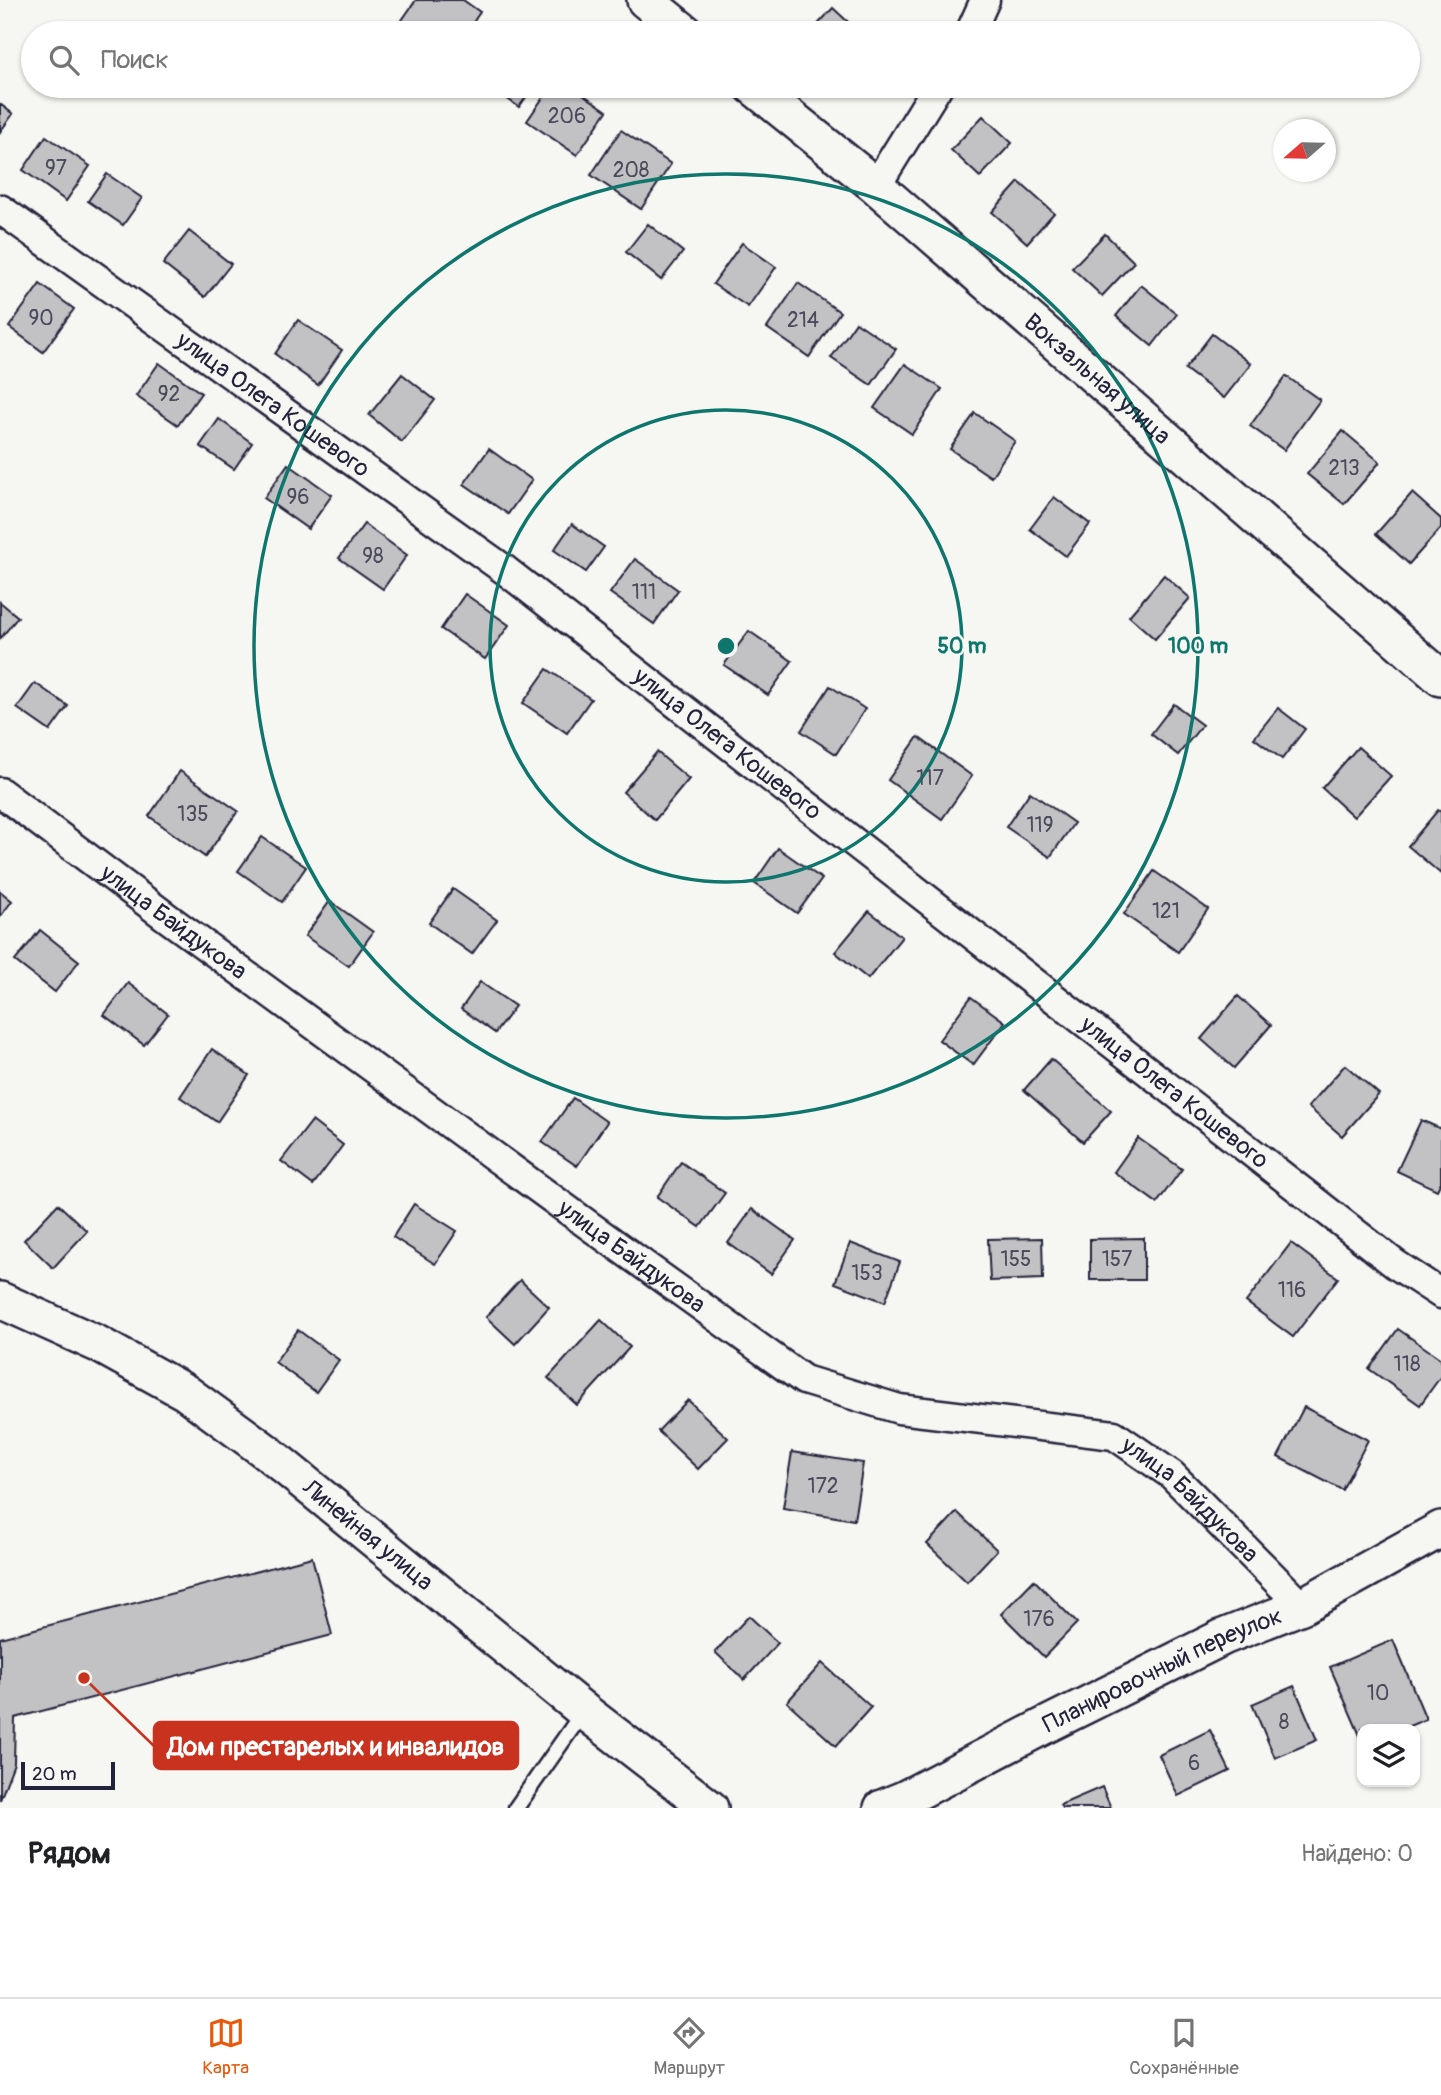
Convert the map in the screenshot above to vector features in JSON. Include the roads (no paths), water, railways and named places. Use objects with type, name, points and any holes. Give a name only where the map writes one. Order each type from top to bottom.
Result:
[{"type":"street","points":[[645,0],[671,21]]},
{"type":"street","points":[[975,21],[985,0]]},
{"type":"street","name":"Вокзальная улица","points":[[767,98],[876,186],[1441,678]]},
{"type":"street","points":[[876,186],[931,98]]},
{"type":"street","name":"улица Олега Кошевого","points":[[0,209],[505,570],[1362,1238],[1441,1294]]},
{"type":"street","name":"улица Байдукова","points":[[0,792],[338,1043],[804,1380],[899,1409],[1114,1434],[1172,1475],[1302,1606]]},
{"type":"street","name":"Линейная улица","points":[[0,1300],[98,1345],[186,1392],[268,1453],[584,1711],[710,1808]]},
{"type":"street","name":"Планировочный переулок","points":[[882,1808],[1223,1637],[1302,1606],[1441,1529]]},
{"type":"lane","points":[[516,1808],[584,1711]]},
{"type":"place","name":"Дом престарелых и инвалидов","points":[[84,1678]]}]
